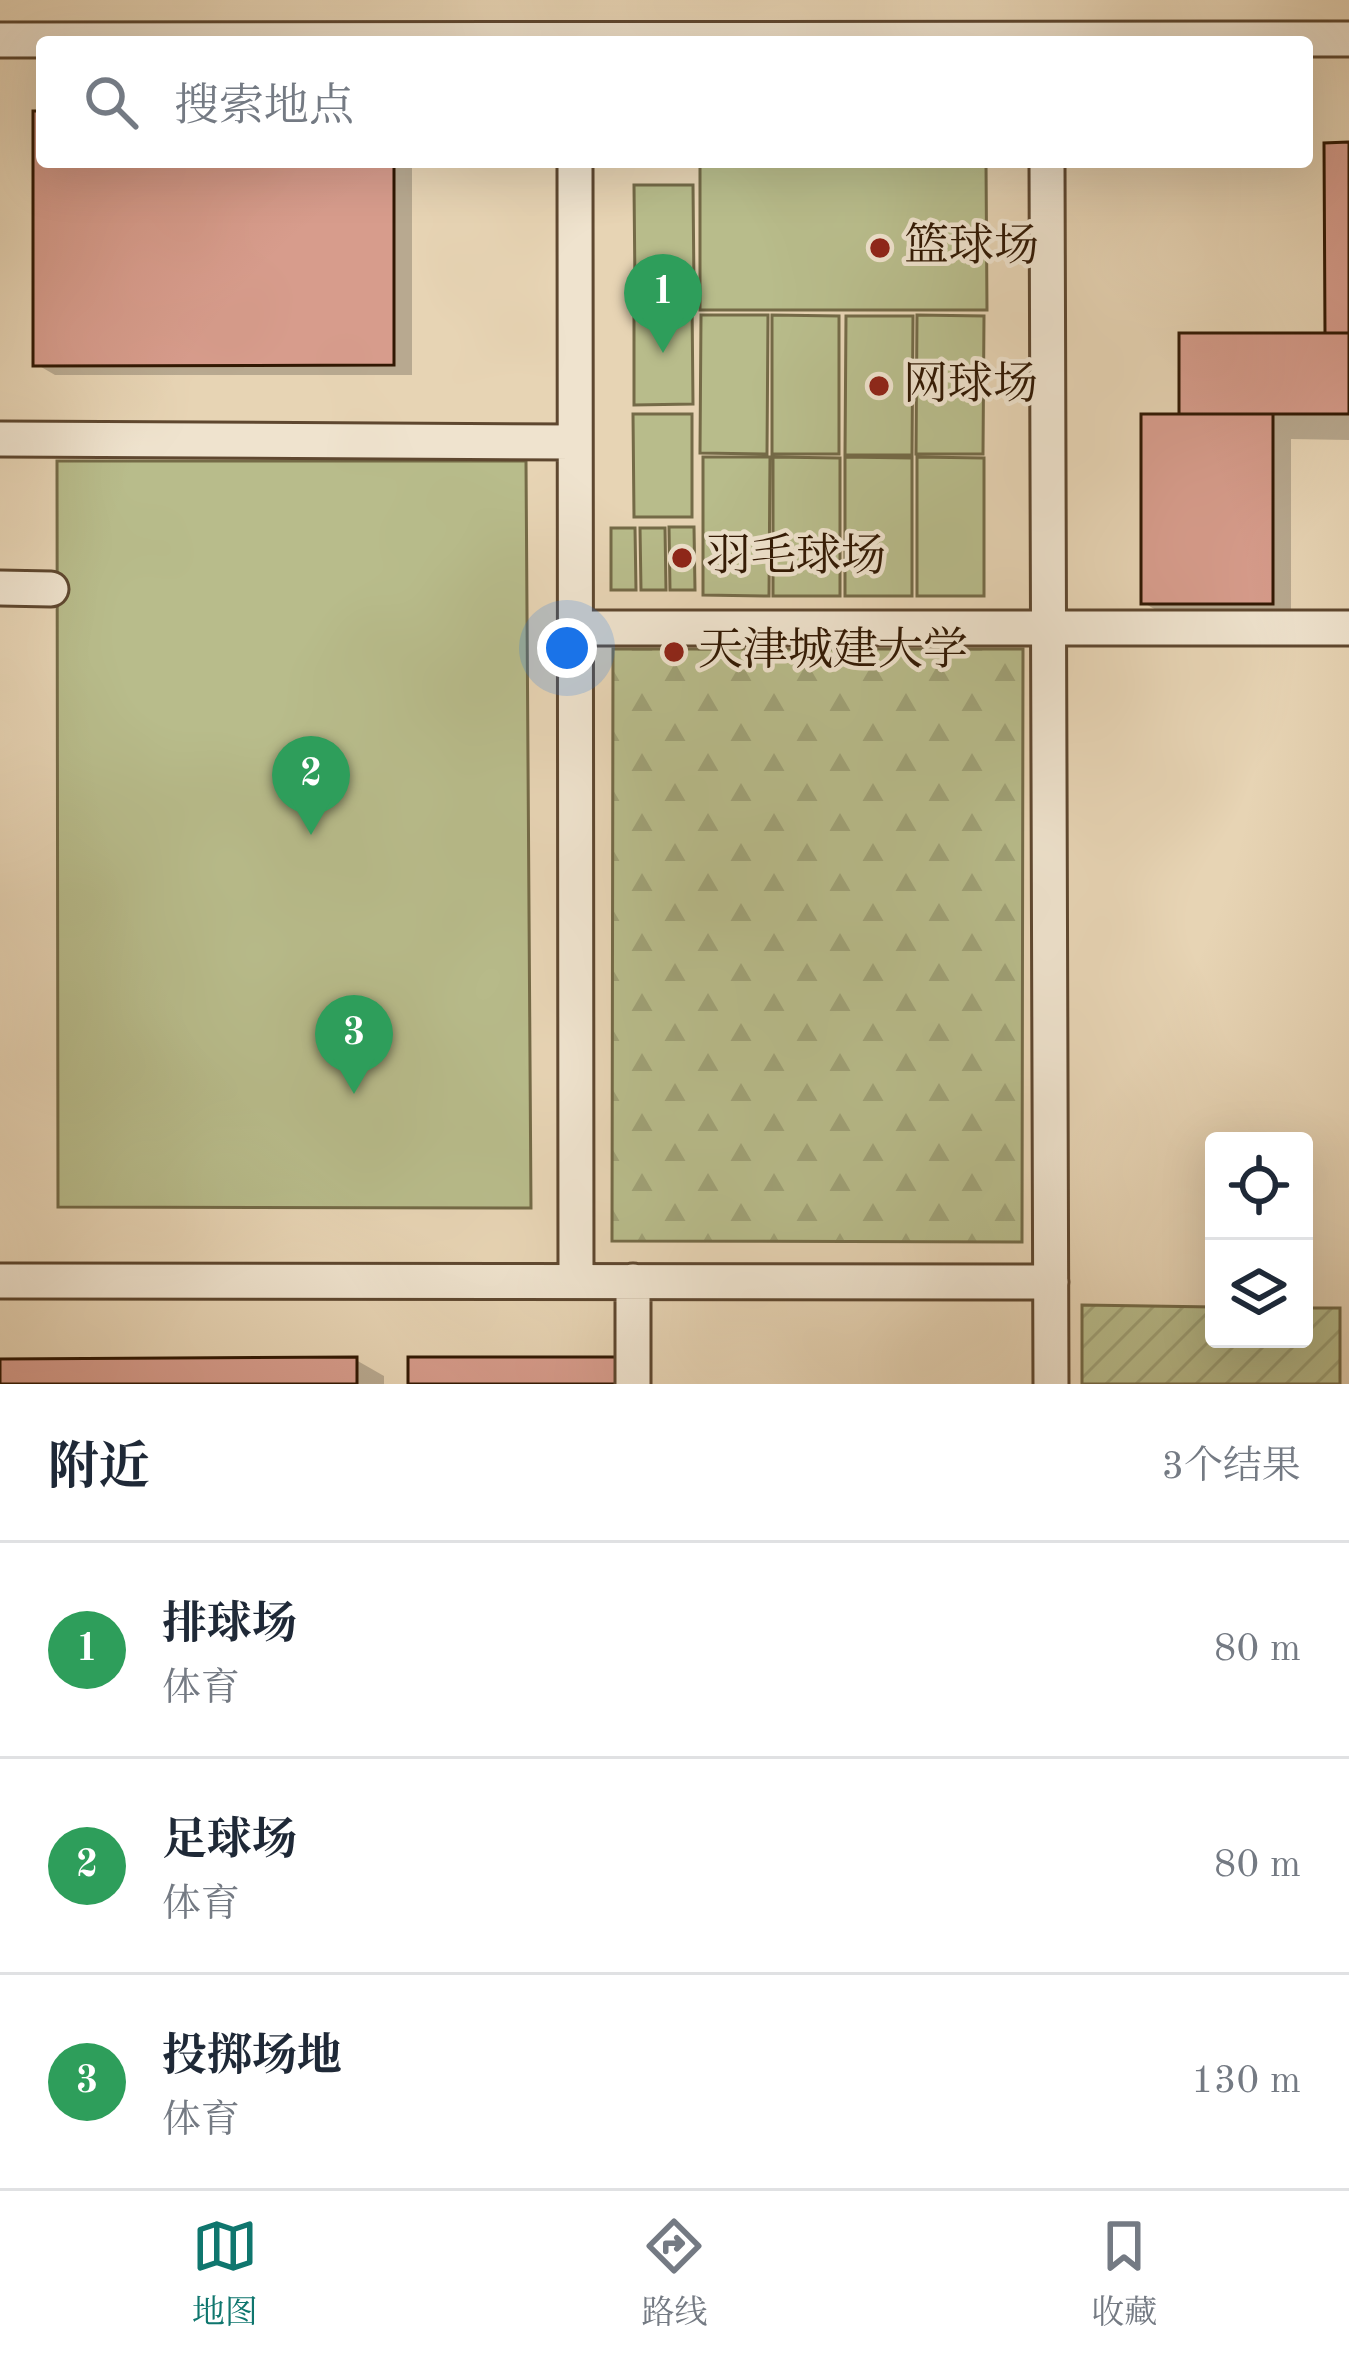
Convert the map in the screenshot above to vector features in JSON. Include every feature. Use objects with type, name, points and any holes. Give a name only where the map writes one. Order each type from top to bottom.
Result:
[{"type":"lane","points":[[1313,39],[1349,39]]},
{"type":"lane","points":[[0,40],[36,40]]},
{"type":"lane","points":[[575,168],[576,1281]]},
{"type":"lane","points":[[1047,168],[1051,1384]]},
{"type":"lane","points":[[0,439],[575,442]]},
{"type":"lane","points":[[0,588],[51,589]]},
{"type":"lane","points":[[576,628],[1349,628]]},
{"type":"lane","points":[[0,1281],[1051,1282]]},
{"type":"lane","points":[[633,1281],[633,1384]]},
{"type":"green space","points":[[700,168],[986,168],[987,310],[700,310]]},
{"type":"green space","points":[[634,185],[693,185],[694,288],[635,288]]},
{"type":"green space","points":[[634,301],[692,301],[693,404],[634,405]]},
{"type":"green space","points":[[701,315],[768,315],[767,454],[700,453]]},
{"type":"green space","name":"网球场","points":[[772,315],[839,316],[839,454],[772,454]]},
{"type":"green space","name":"网球场","points":[[917,315],[984,316],[983,454],[916,454]]},
{"type":"green space","name":"网球场","points":[[846,316],[913,316],[912,455],[845,455]]},
{"type":"green space","points":[[633,414],[692,414],[692,517],[634,517]]},
{"type":"green space","points":[[703,457],[770,457],[769,596],[703,595]]},
{"type":"green space","name":"网球场","points":[[773,457],[840,458],[840,596],[773,596]]},
{"type":"green space","name":"网球场","points":[[845,457],[912,458],[912,596],[845,596]]},
{"type":"green space","name":"网球场","points":[[917,457],[984,458],[984,596],[917,596]]},
{"type":"green space","points":[[57,461],[526,461],[531,1208],[58,1207]]},
{"type":"green space","name":"羽毛球场","points":[[669,527],[694,527],[695,590],[670,590]]},
{"type":"green space","name":"羽毛球场","points":[[611,528],[635,528],[636,590],[611,590]]},
{"type":"green space","name":"羽毛球场","points":[[640,528],[665,528],[666,590],[641,590]]},
{"type":"green space","points":[[613,649],[1023,649],[1022,1242],[612,1241]]},
{"type":"green space","points":[[1082,1305],[1205,1307],[1205,1348],[1313,1348],[1313,1308],[1340,1308],[1340,1384],[1082,1384]]},
{"type":"building","points":[[33,111],[36,168],[394,168],[394,365],[33,366]]},
{"type":"building","points":[[1349,142],[1349,333],[1325,333],[1324,143]]},
{"type":"building","points":[[1179,333],[1349,333],[1349,414],[1179,414]]},
{"type":"building","points":[[1141,414],[1273,414],[1273,604],[1141,604]]},
{"type":"building","points":[[357,1357],[357,1384],[0,1384],[0,1359]]},
{"type":"building","points":[[408,1357],[621,1357],[621,1384],[408,1384]]},
{"type":"place","name":"篮球场","points":[[880,248]]},
{"type":"place","name":"排球场","points":[[663,353]]},
{"type":"place","name":"网球场","points":[[879,386]]},
{"type":"place","name":"羽毛球场","points":[[682,558]]},
{"type":"place","name":"天津城建大学","points":[[674,652]]},
{"type":"place","name":"足球场","points":[[311,835]]},
{"type":"place","name":"投掷场地","points":[[354,1094]]}]
